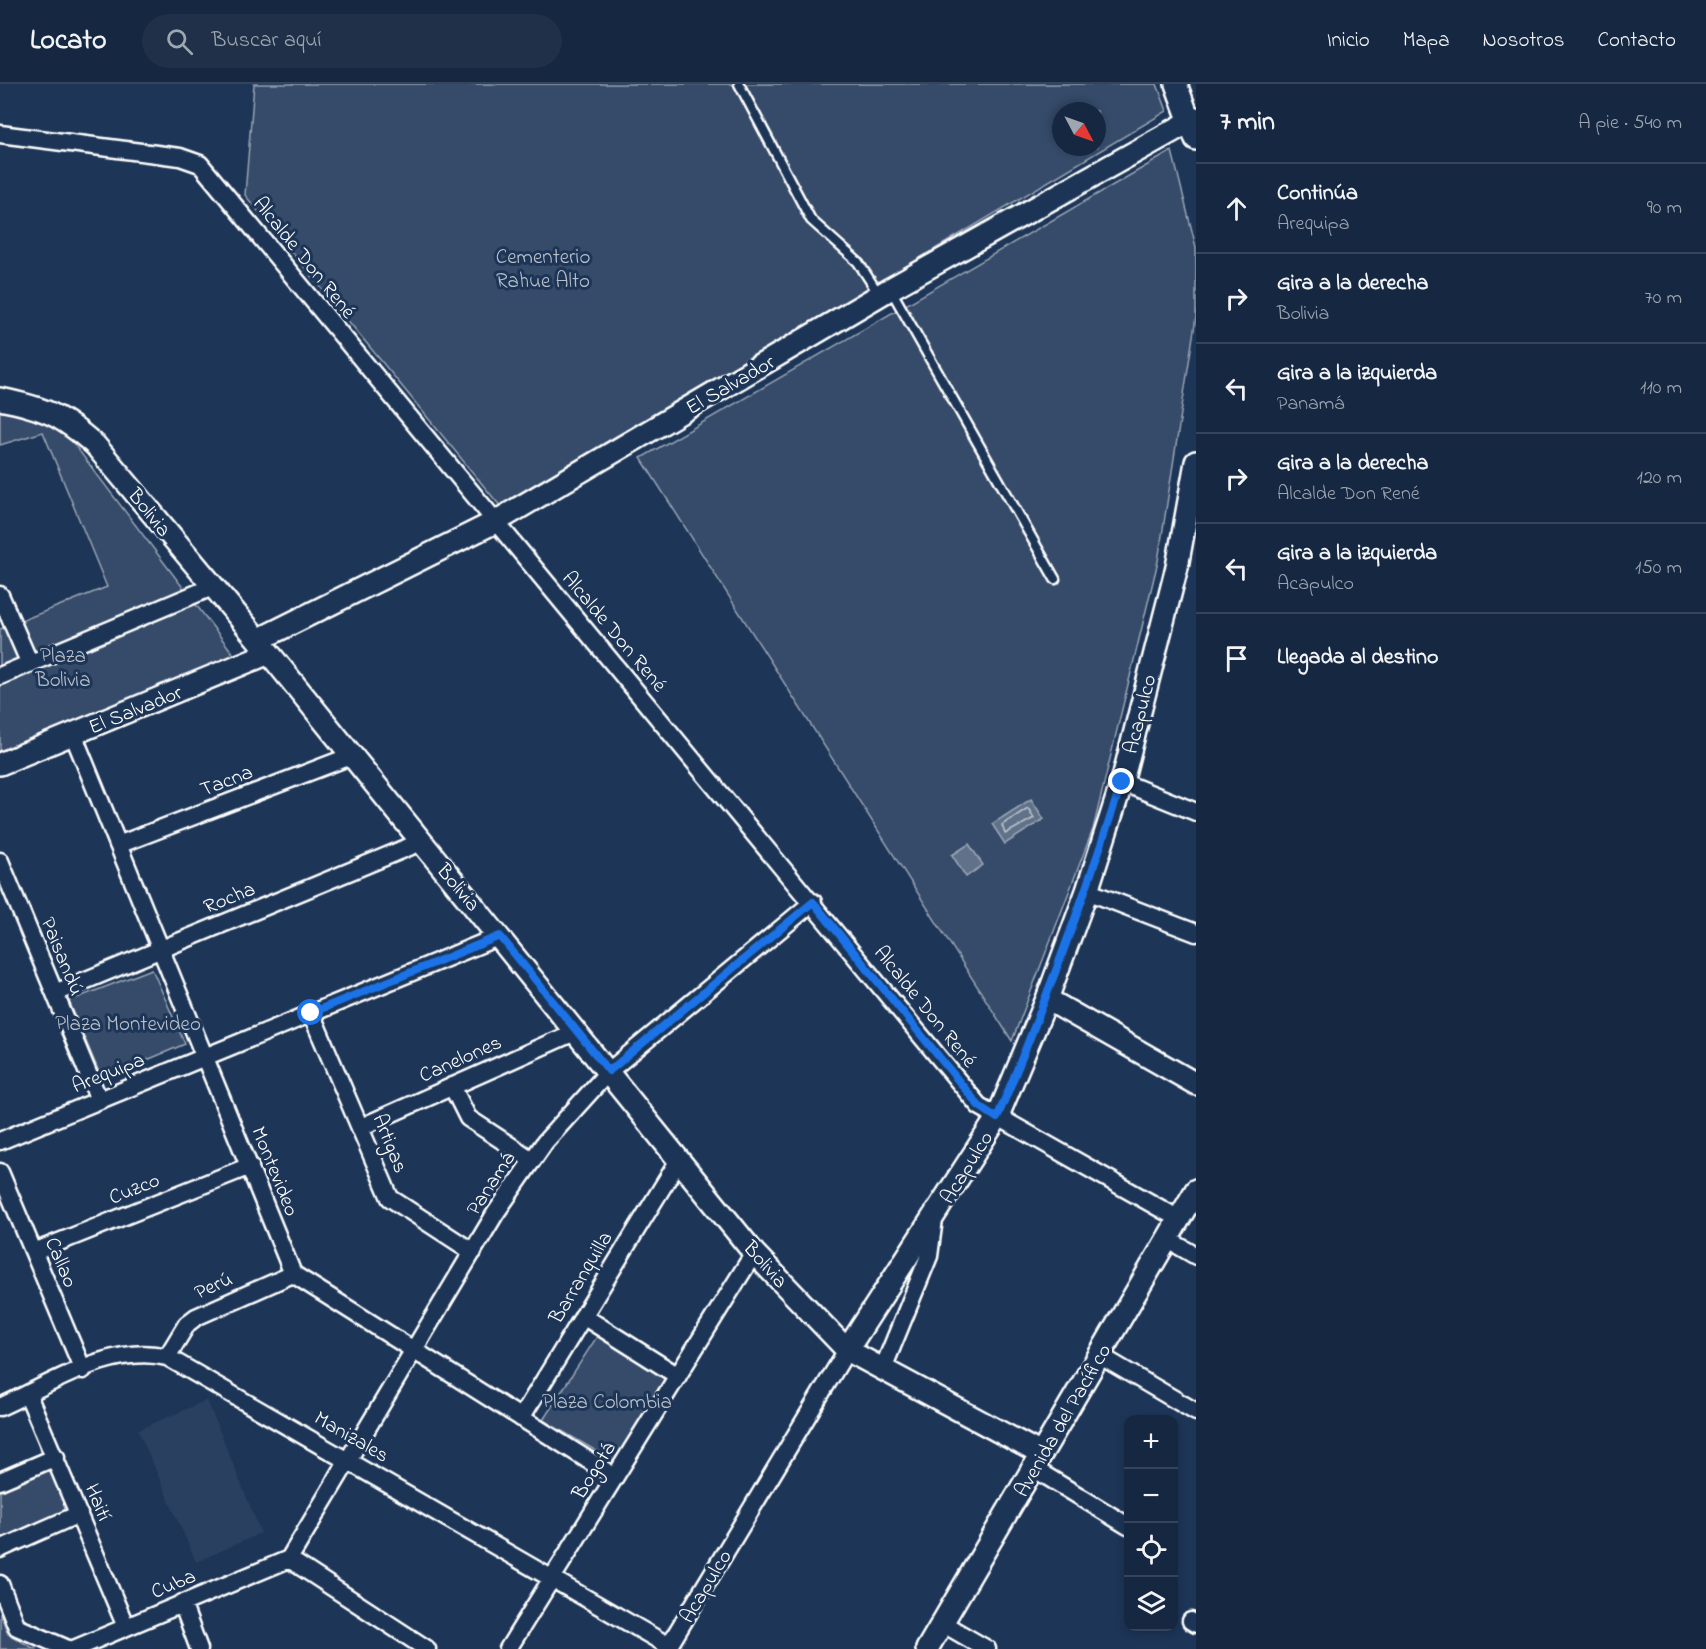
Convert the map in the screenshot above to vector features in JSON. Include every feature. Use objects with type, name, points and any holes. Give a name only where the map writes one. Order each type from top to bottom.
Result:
[{"type":"street","points":[[1176,84],[1194,126]]},
{"type":"street","name":"El Salvador","points":[[0,764],[73,734],[264,646],[495,522],[885,292],[1194,126]]},
{"type":"street","name":"Alcalde Don René","points":[[0,134],[180,157],[200,165],[813,902],[979,1106],[1179,1220]]},
{"type":"street","name":"Bolivia","points":[[0,399],[36,406],[67,420],[95,445],[212,587],[264,646],[754,1253],[847,1350],[1037,1461]]},
{"type":"street","name":"Acapulco","points":[[668,1648],[847,1350],[997,1118],[1047,999],[1087,891],[1122,782],[1177,567],[1196,462]]},
{"type":"street","points":[[0,676],[212,587]]},
{"type":"street","points":[[0,595],[30,664]]},
{"type":"street","name":"Montevideo","points":[[73,734],[293,1274]]},
{"type":"street","name":"Tacna","points":[[118,845],[351,756]]},
{"type":"street","points":[[1122,782],[1196,812]]},
{"type":"street","name":"Rocha","points":[[55,993],[422,842]]},
{"type":"street","name":"Paisandú","points":[[0,861],[6,890],[55,993],[99,1100]]},
{"type":"street","points":[[1087,891],[1196,933]]},
{"type":"street","name":"Panamá","points":[[289,1559],[473,1252],[532,1160],[609,1071],[813,902]]},
{"type":"street","name":"Arequipa","points":[[0,1140],[500,936]]},
{"type":"street","points":[[1047,999],[1196,1084]]},
{"type":"street","name":"Artigas","points":[[311,1013],[390,1198],[473,1252]]},
{"type":"street","name":"Canelones","points":[[361,1127],[577,1031]]},
{"type":"street","points":[[452,1086],[468,1118],[532,1160]]},
{"type":"street","name":"Barranquilla","points":[[521,1418],[679,1160]]},
{"type":"street","name":"Cuzco","points":[[34,1252],[250,1166]]},
{"type":"street","name":"Callao","points":[[0,1172],[82,1370]]},
{"type":"street","name":"Avenida del Pacífico","points":[[927,1649],[1196,1190]]},
{"type":"street","name":"Acapulco","points":[[882,1371],[928,1256],[934,1218]]},
{"type":"street","points":[[1167,1239],[1196,1256]]},
{"type":"street","name":"Bogotá","points":[[508,1649],[754,1253]]},
{"type":"street","points":[[293,1274],[615,1477]]},
{"type":"street","name":"Perú","points":[[167,1357],[187,1324],[196,1317],[293,1274]]},
{"type":"street","points":[[583,1316],[678,1376]]},
{"type":"street","name":"Manizales","points":[[0,1407],[82,1370],[128,1353],[167,1357],[350,1460],[668,1648]]},
{"type":"street","points":[[1100,1355],[1196,1412]]},
{"type":"street","name":"Haití","points":[[28,1395],[126,1627]]},
{"type":"street","points":[[0,1481],[56,1457]]},
{"type":"street","points":[[1037,1461],[1124,1523]]},
{"type":"street","points":[[0,1549],[79,1514]]},
{"type":"street","points":[[289,1559],[427,1649]]},
{"type":"street","name":"Cuba","points":[[74,1649],[289,1559]]},
{"type":"street","points":[[0,1584],[17,1627],[68,1649]]},
{"type":"street","points":[[182,1603],[199,1649]]},
{"type":"street","points":[[942,1623],[987,1649]]},
{"type":"lane","points":[[739,84],[811,220],[858,262],[885,292],[1055,579]]},
{"type":"shaded area","points":[[207,1400],[261,1533],[196,1562],[138,1430]]},
{"type":"green space","name":"Cementerio Rahue Alto","points":[[254,84],[1157,84],[1167,111],[1106,147],[1106,102],[1052,102],[1052,156],[1091,156],[501,507],[245,195]]},
{"type":"green space","points":[[1172,151],[1196,247],[1196,317],[1158,561],[1093,829],[1012,1041],[641,458]]},
{"type":"green space","name":"Plaza Bolivia","points":[[0,408],[33,414],[61,427],[235,656],[0,757],[0,629],[107,587],[43,432],[0,445]]},
{"type":"green space","name":"Plaza Montevideo","points":[[152,969],[185,1044],[102,1079],[69,1001]]},
{"type":"green space","name":"Plaza Colombia","points":[[598,1335],[670,1382],[617,1463],[543,1420]]},
{"type":"green space","points":[[53,1463],[73,1512],[0,1544],[0,1485]]},
{"type":"green space","points":[[0,1613],[8,1634],[35,1649],[0,1649]]},
{"type":"water","points":[[1031,799],[1044,819],[1005,844],[992,824]]},
{"type":"water","points":[[969,844],[983,865],[966,877],[952,855]]},
{"type":"route","points":[[311,1013],[500,936],[609,1071],[813,902],[979,1106],[997,1118],[1047,999],[1087,891],[1122,782]]}]
